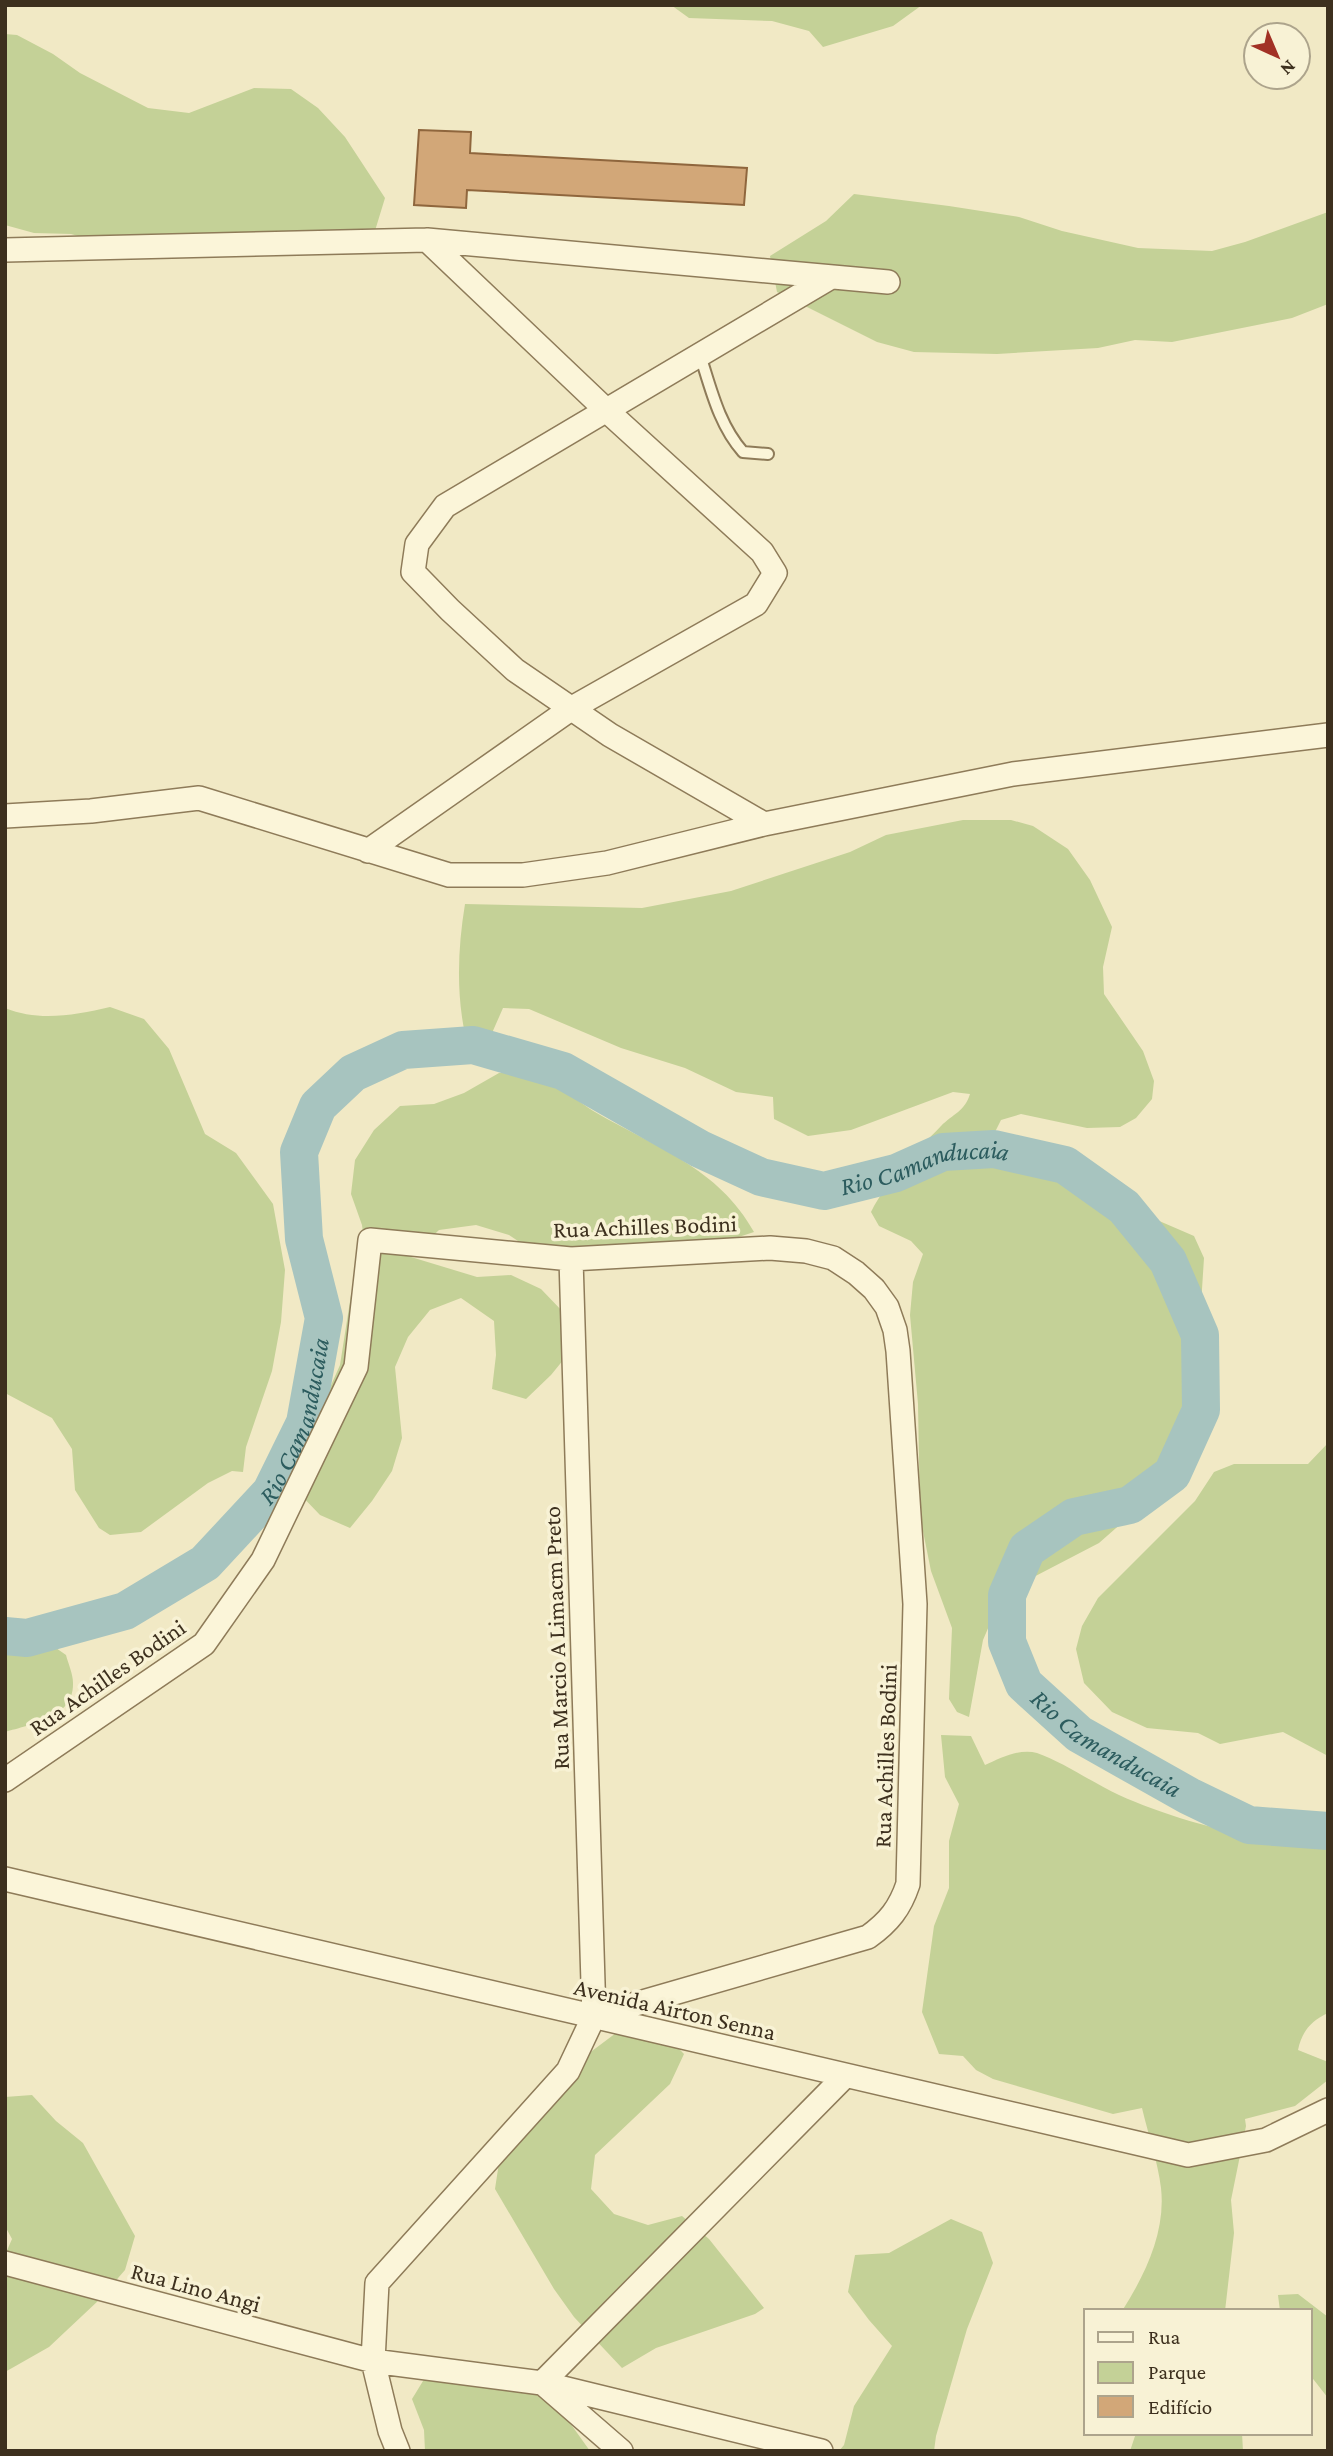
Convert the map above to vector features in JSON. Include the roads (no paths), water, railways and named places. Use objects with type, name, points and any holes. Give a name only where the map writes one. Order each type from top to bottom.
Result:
[{"type":"street","points":[[5,250],[427,240],[888,282]]},
{"type":"street","points":[[368,851],[572,708],[756,604],[775,573],[762,552],[606,410],[427,240]]},
{"type":"street","points":[[764,824],[610,735],[515,670],[450,610],[414,572],[417,544],[445,506],[831,277]]},
{"type":"street","points":[[5,816],[91,811],[199,798],[449,875],[523,875],[607,863],[764,824],[1013,774],[1328,735]]},
{"type":"street","name":"Rua Achilles Bodini","points":[[5,1780],[204,1644],[263,1560],[356,1367],[370,1240],[571,1259],[770,1248],[806,1251],[832,1258],[856,1273],[874,1289],[887,1307],[895,1330],[898,1351],[915,1604],[908,1884],[903,1900],[893,1917],[868,1937],[594,2016]]},
{"type":"street","name":"Rua Marcio A Limacm Preto","points":[[571,1259],[594,2016]]},
{"type":"street","name":"Avenida Airton Senna","points":[[5,1879],[1188,2155],[1266,2140],[1328,2110]]},
{"type":"street","points":[[398,2451],[390,2431],[373,2361],[377,2283],[568,2071],[594,2016]]},
{"type":"street","points":[[621,2451],[542,2383],[845,2076]]},
{"type":"street","name":"Rua Lino Angi","points":[[5,2263],[373,2361],[542,2383],[821,2451]]},
{"type":"lane","points":[[700,355],[719,413],[733,440],[743,452],[768,454]]},
{"type":"waterway","name":"Rio Camanducaia","points":[[5,1636],[27,1638],[125,1611],[205,1563],[271,1492],[305,1423],[324,1318],[304,1239],[299,1152],[318,1106],[353,1073],[403,1050],[473,1045],[563,1071],[700,1149],[761,1177],[824,1191],[896,1173],[943,1152],[994,1149],[1065,1165],[1124,1207],[1168,1261],[1200,1335],[1201,1410],[1172,1474],[1130,1505],[1074,1517],[1027,1549],[1007,1595],[1007,1642],[1024,1684],[1079,1734],[1189,1796],[1249,1825],[1328,1831]]}]
